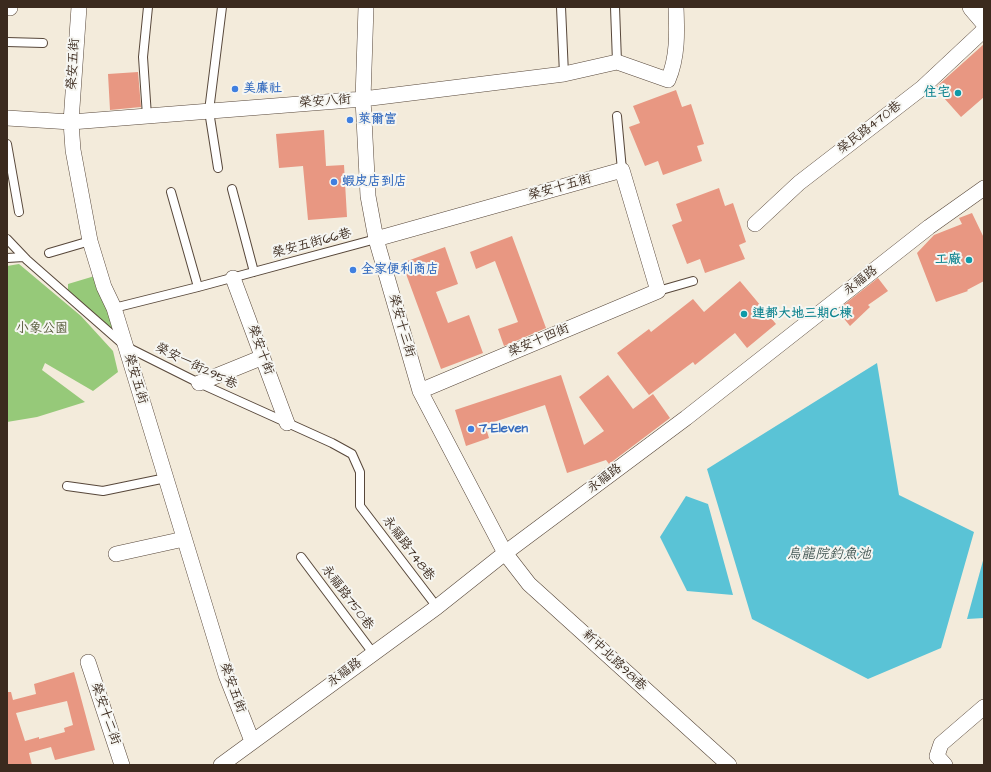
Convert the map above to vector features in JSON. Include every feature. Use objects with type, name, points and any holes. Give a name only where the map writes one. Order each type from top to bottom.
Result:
[{"type":"street","name":"榮安五街","points":[[79,7],[71,122],[73,150],[90,241],[104,287],[114,308],[226,675],[252,742]]},
{"type":"street","name":"榮安十三街","points":[[366,7],[362,99],[368,196],[376,239],[420,391],[505,553]]},
{"type":"street","points":[[617,62],[668,80],[674,68],[677,34],[676,7]]},
{"type":"street","points":[[972,7],[984,21]]},
{"type":"street","name":"榮民路470巷","points":[[756,224],[799,183],[922,88],[984,30]]},
{"type":"street","name":"榮安八街","points":[[7,118],[71,122],[362,99],[564,74],[617,62]]},
{"type":"street","points":[[622,170],[658,291]]},
{"type":"street","name":"榮安十五街","points":[[376,239],[622,170]]},
{"type":"street","name":"永福路","points":[[221,765],[437,607],[505,553],[686,418],[929,227],[984,188]]},
{"type":"street","name":"榮安十街","points":[[233,278],[287,422]]},
{"type":"street","name":"榮安十四街","points":[[420,391],[658,291]]},
{"type":"street","points":[[199,382],[263,357]]},
{"type":"street","points":[[116,554],[184,539]]},
{"type":"street","name":"新中北路981巷","points":[[505,553],[529,584],[729,765]]},
{"type":"street","name":"榮安十二街","points":[[88,662],[122,765]]},
{"type":"street","points":[[944,765],[937,756],[941,744],[984,707]]},
{"type":"lane","points":[[147,116],[143,57],[148,7]]},
{"type":"lane","points":[[218,168],[209,111],[222,7]]},
{"type":"lane","points":[[561,7],[564,74]]},
{"type":"lane","points":[[615,7],[617,62]]},
{"type":"lane","points":[[7,42],[43,43]]},
{"type":"lane","points":[[617,116],[622,170]]},
{"type":"lane","points":[[7,144],[20,212]]},
{"type":"lane","points":[[232,189],[254,272]]},
{"type":"lane","points":[[171,192],[198,287]]},
{"type":"lane","name":"榮安五街66巷","points":[[114,308],[233,278],[376,239]]},
{"type":"lane","name":"榮安一街295巷","points":[[7,240],[24,257],[125,346],[332,443],[352,454],[360,472],[360,506]]},
{"type":"lane","points":[[49,253],[90,241]]},
{"type":"lane","points":[[7,258],[24,257]]},
{"type":"lane","points":[[658,291],[693,281]]},
{"type":"lane","points":[[66,486],[102,491],[166,478]]},
{"type":"lane","name":"永福路748巷","points":[[360,506],[437,607]]},
{"type":"lane","name":"永福路750巷","points":[[301,557],[373,653]]},
{"type":"green space","name":"小象公園","points":[[19,264],[81,316],[113,351],[118,372],[93,391],[45,363],[42,370],[85,402],[37,417],[7,422],[7,266]]},
{"type":"green space","points":[[98,275],[121,339],[68,290],[68,284]]},
{"type":"water","name":"烏龍院釣魚池","points":[[877,363],[899,495],[974,532],[941,648],[868,679],[752,619],[707,469]]},
{"type":"water","points":[[686,496],[708,504],[733,595],[687,591],[660,537]]},
{"type":"water","points":[[984,557],[984,618],[967,619]]},
{"type":"building","points":[[984,44],[984,97],[961,117],[935,88]]},
{"type":"building","points":[[138,72],[141,107],[110,110],[108,74]]},
{"type":"building","points":[[676,90],[682,107],[691,104],[704,144],[697,146],[702,161],[663,175],[658,161],[645,166],[629,127],[640,123],[633,106]]},
{"type":"building","points":[[324,130],[326,166],[344,165],[347,217],[308,220],[303,166],[279,168],[276,134]]},
{"type":"building","points":[[719,188],[725,206],[733,203],[746,242],[739,245],[745,259],[705,273],[700,259],[687,264],[672,225],[682,221],[676,204]]},
{"type":"building","points":[[972,213],[984,238],[984,281],[967,290],[968,291],[936,302],[917,253],[934,235],[962,224],[959,218]]},
{"type":"building","points":[[512,236],[546,328],[504,346],[498,329],[518,322],[495,261],[476,269],[470,252]]},
{"type":"building","points":[[445,247],[458,284],[436,292],[448,323],[469,315],[483,353],[441,369],[402,263]]},
{"type":"building","points":[[878,278],[888,291],[868,305],[870,307],[850,326],[837,310]]},
{"type":"building","points":[[740,281],[776,324],[747,348],[735,333],[695,365],[693,362],[649,395],[617,353],[649,329],[651,332],[693,299],[704,312]]},
{"type":"building","points":[[561,375],[584,445],[604,431],[579,397],[608,375],[633,409],[653,394],[670,418],[609,464],[606,460],[567,473],[545,405],[485,425],[489,438],[466,446],[455,410]]},
{"type":"building","points":[[74,672],[95,750],[55,760],[51,747],[29,753],[32,765],[7,765],[7,692],[11,692],[13,700],[36,694],[34,684]],"holes":[[[67,701],[73,725],[64,728],[65,732],[25,741],[16,713]]]},
{"type":"place","name":"美廉社","points":[[235,89]]},
{"type":"place","name":"住宅","points":[[958,93]]},
{"type":"place","name":"萊爾富","points":[[350,120]]},
{"type":"place","name":"蝦皮店到店","points":[[334,182]]},
{"type":"place","name":"工廠","points":[[969,260]]},
{"type":"place","name":"全家便利商店","points":[[353,270]]},
{"type":"place","name":"連都大地三期C棟","points":[[744,314]]},
{"type":"place","name":"7-Eleven","points":[[471,429]]}]
